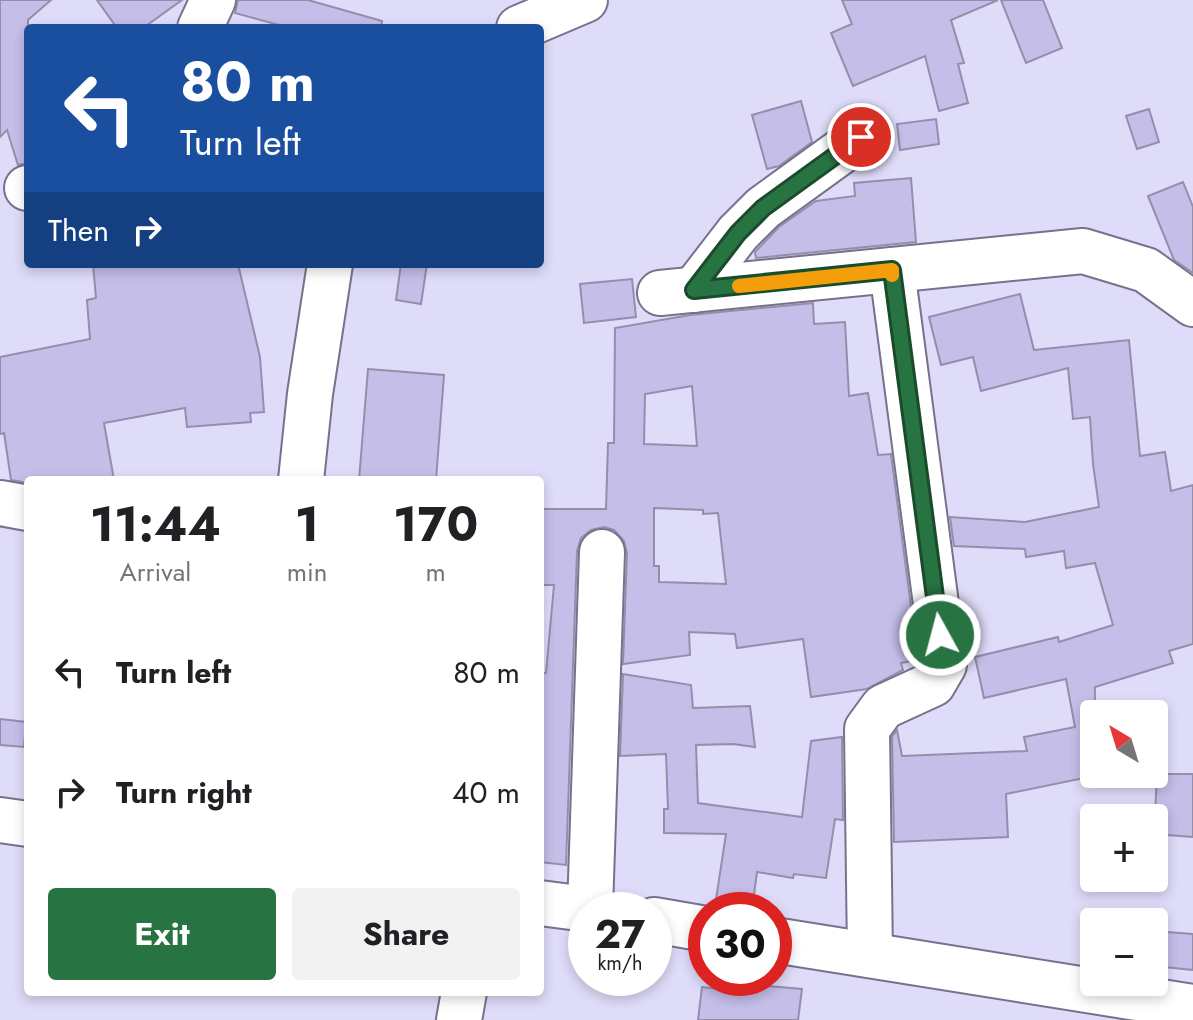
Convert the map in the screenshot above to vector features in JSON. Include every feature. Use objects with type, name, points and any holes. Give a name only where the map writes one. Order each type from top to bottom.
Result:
[{"type":"street","points":[[202,24],[213,0]]},
{"type":"street","points":[[528,24],[585,0]]},
{"type":"street","points":[[861,137],[763,208],[677,292],[1083,251],[1146,270],[1193,304]]},
{"type":"street","points":[[301,476],[310,394],[329,268]]},
{"type":"street","points":[[870,955],[867,729],[883,707],[933,684],[944,665],[892,270]]},
{"type":"street","points":[[0,503],[24,507]]},
{"type":"street","points":[[593,892],[602,552]]},
{"type":"street","points":[[0,820],[24,823]]},
{"type":"street","points":[[544,904],[568,907]]},
{"type":"street","points":[[792,943],[1193,1007]]},
{"type":"street","points":[[459,1020],[463,996]]},
{"type":"building","points":[[0,0],[51,0],[28,20],[28,24],[24,24],[24,164],[18,165],[7,130],[0,137]]},
{"type":"building","points":[[97,0],[182,0],[149,24],[114,24]]},
{"type":"building","points":[[238,0],[308,0],[382,21],[382,24],[275,24],[235,13]]},
{"type":"building","points":[[842,0],[998,0],[951,20],[964,63],[958,64],[968,103],[939,111],[925,56],[853,86],[831,33],[852,24]]},
{"type":"building","points":[[1001,0],[1043,0],[1062,48],[1026,63]]},
{"type":"building","points":[[801,101],[812,142],[779,166],[767,169],[752,115]]},
{"type":"building","points":[[1149,109],[1159,142],[1137,149],[1126,116]]},
{"type":"building","points":[[936,119],[939,144],[900,150],[897,124]]},
{"type":"building","points":[[911,178],[916,242],[756,258],[755,252],[779,227],[816,201],[855,196],[854,183]]},
{"type":"building","points":[[1183,182],[1193,207],[1193,273],[1174,260],[1148,196]]},
{"type":"building","points":[[93,268],[239,268],[260,357],[264,412],[250,413],[251,422],[187,427],[185,408],[104,423],[113,476],[24,476],[24,482],[11,480],[4,433],[0,434],[0,357],[90,339],[87,300],[96,298]]},
{"type":"building","points":[[400,268],[426,268],[421,304],[396,300]]},
{"type":"building","points":[[632,279],[636,317],[584,323],[580,284]]},
{"type":"building","points":[[1020,294],[1034,350],[1129,340],[1140,456],[1165,452],[1171,491],[1193,485],[1193,644],[1169,651],[1173,663],[1095,687],[1095,700],[1080,700],[1080,779],[1006,794],[1008,837],[894,842],[892,737],[897,730],[902,756],[1027,751],[1024,737],[1075,727],[1066,679],[984,698],[975,657],[1058,637],[1059,642],[1113,625],[1095,563],[1066,568],[1064,551],[1026,557],[1025,549],[954,546],[950,517],[1025,522],[1099,507],[1090,417],[1073,419],[1068,368],[981,391],[973,357],[941,365],[929,317]]},
{"type":"building","points":[[813,303],[814,324],[845,322],[849,396],[868,393],[878,455],[891,454],[918,660],[901,663],[903,670],[867,689],[811,697],[803,639],[737,648],[735,634],[689,632],[690,655],[623,664],[627,553],[624,541],[614,530],[604,527],[591,530],[581,538],[577,551],[566,865],[544,862],[544,673],[554,585],[544,585],[544,509],[606,509],[608,443],[614,443],[615,328],[690,315]],"holes":[[[692,386],[697,446],[644,444],[645,394]],[[654,508],[703,510],[703,514],[718,513],[726,584],[659,582],[659,566],[654,566]]]},
{"type":"building","points":[[368,369],[444,375],[436,476],[359,476]]},
{"type":"building","points":[[623,674],[691,685],[693,708],[750,706],[755,747],[696,745],[698,803],[802,817],[811,741],[842,737],[843,820],[835,819],[826,878],[794,874],[793,878],[757,872],[754,892],[717,892],[726,834],[664,833],[664,809],[668,809],[666,754],[620,756]]},
{"type":"building","points":[[0,719],[24,722],[24,747],[0,745]]},
{"type":"building","points":[[1168,774],[1193,774],[1193,837],[1168,835],[1168,804],[1156,804],[1156,788],[1168,788]]},
{"type":"building","points":[[1168,932],[1193,934],[1193,970],[1168,967]]},
{"type":"building","points":[[792,988],[802,989],[798,1020],[698,1020],[701,996],[792,996]]},
{"type":"slow traffic","points":[[739,286],[892,270],[892,275]]},
{"type":"route","points":[[861,137],[763,208],[738,233],[694,290],[892,270],[940,635]]}]
